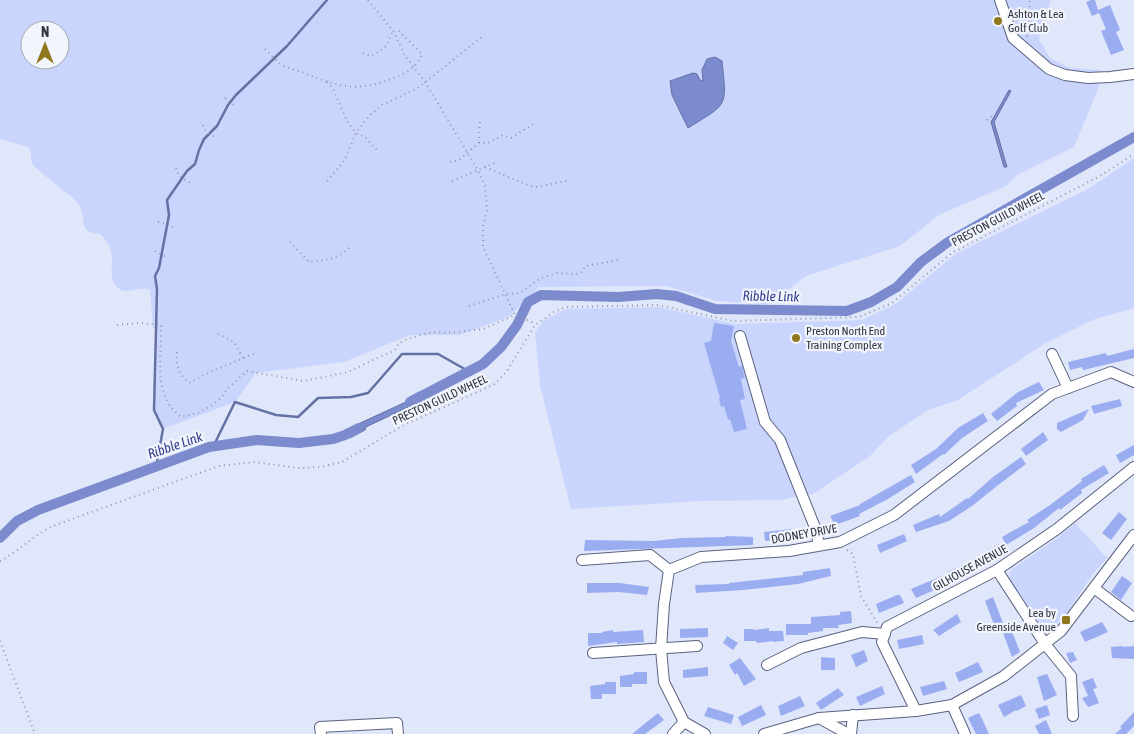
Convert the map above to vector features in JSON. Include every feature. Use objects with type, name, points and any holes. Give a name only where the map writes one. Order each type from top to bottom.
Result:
[{"type":"street","points":[[1000,0],[1013,38],[1048,69],[1065,75],[1088,78],[1110,78],[1134,74]]},
{"type":"street","points":[[740,336],[765,422],[780,440],[816,530],[819,545]]},
{"type":"street","points":[[1052,354],[1068,388]]},
{"type":"street","name":"DODNEY DRIVE","points":[[669,570],[701,557],[789,551],[836,542],[894,515],[1052,394],[1111,372],[1134,382]]},
{"type":"street","name":"GILHOUSE AVENUE","points":[[885,634],[887,627],[997,570],[1058,529],[1134,467]]},
{"type":"street","points":[[764,734],[819,718],[916,711],[952,705],[1004,676],[1061,631],[1134,535]]},
{"type":"street","points":[[582,560],[650,556],[669,570],[664,604],[661,649],[664,682],[684,722],[705,734]]},
{"type":"street","points":[[997,570],[1044,644],[1071,676],[1073,716]]},
{"type":"street","points":[[1094,588],[1131,616]]},
{"type":"street","points":[[767,665],[801,648],[862,632],[885,634],[882,642],[916,711]]},
{"type":"street","points":[[593,654],[697,646]]},
{"type":"street","points":[[952,705],[965,734]]},
{"type":"street","points":[[852,734],[853,715]]},
{"type":"street","points":[[819,718],[848,734]]},
{"type":"street","points":[[672,734],[684,722]]},
{"type":"street","points":[[321,734],[320,726],[397,723],[398,734]]},
{"type":"path","points":[[368,0],[394,32],[404,54],[425,82],[477,170],[485,186],[487,210],[483,226],[483,246],[515,315],[535,325]]},
{"type":"path","points":[[1027,39],[1030,0]]},
{"type":"path","points":[[363,53],[371,56],[379,52],[386,46],[400,24]]},
{"type":"path","points":[[265,49],[277,62],[327,82],[345,87],[367,87],[402,74],[420,62],[422,54],[397,29]]},
{"type":"path","points":[[327,181],[344,161],[356,133],[370,115],[382,105],[418,88],[483,36]]},
{"type":"path","points":[[327,82],[333,89],[348,123],[356,133],[365,137],[377,150]]},
{"type":"path","points":[[225,98],[235,106]]},
{"type":"path","points":[[987,120],[992,116],[1000,116]]},
{"type":"path","points":[[479,143],[480,120]]},
{"type":"path","points":[[450,162],[459,160],[466,152],[479,143],[488,143],[503,135],[511,138],[535,123]]},
{"type":"path","points":[[203,125],[207,132],[214,137]]},
{"type":"path","name":"PRESTON GUILD WHEEL","points":[[0,561],[53,526],[220,466],[255,462],[298,468],[321,467],[342,462],[402,426],[495,384],[507,371],[535,325],[554,312],[566,307],[657,305],[733,321],[859,317],[892,303],[952,253],[1100,176],[1134,154]]},
{"type":"path","points":[[452,181],[495,163]]},
{"type":"path","points":[[484,167],[530,186],[570,180]]},
{"type":"path","points":[[176,168],[179,176],[190,183]]},
{"type":"path","points":[[158,222],[170,225],[173,228]]},
{"type":"path","points":[[290,242],[309,262],[336,258],[345,253],[351,245]]},
{"type":"path","points":[[155,252],[165,256]]},
{"type":"path","points":[[469,306],[505,294],[520,293],[541,278],[557,273],[579,274],[583,272],[585,266],[619,260]]},
{"type":"path","points":[[117,325],[161,325],[160,374],[164,395],[172,411],[181,417],[198,413],[209,407],[220,399],[229,387],[247,371],[303,381],[348,372],[395,350],[399,344],[407,339],[433,332],[448,333],[483,329],[515,315]]},
{"type":"path","points":[[218,334],[234,342],[243,358]]},
{"type":"path","points":[[178,352],[176,364],[180,375],[189,382],[256,353]]},
{"type":"path","points":[[836,542],[854,554],[861,596],[885,634]]},
{"type":"path","points":[[0,641],[35,734]]},
{"type":"shaded area","name":"Ashton & Lea Golf Club","points":[[0,0],[1051,0],[1039,39],[1050,58],[1070,68],[1101,70],[1101,82],[1074,147],[1017,175],[1006,186],[939,215],[900,246],[806,276],[769,304],[717,301],[666,286],[539,287],[510,316],[460,335],[410,335],[344,362],[256,373],[235,402],[163,429],[154,410],[156,328],[153,328],[150,290],[123,291],[115,286],[112,277],[110,246],[100,234],[88,231],[85,228],[80,206],[33,165],[28,147],[0,139]]},
{"type":"shaded area","name":"Preston North End Training Complex","points":[[1134,158],[1134,308],[1095,319],[1044,344],[958,400],[928,410],[889,436],[870,456],[813,494],[782,500],[702,501],[571,509],[540,385],[535,332],[544,320],[566,309],[659,307],[735,324],[862,320],[894,305],[957,253],[1088,189]]},
{"type":"shaded area","points":[[1075,523],[1107,558],[1093,574],[1068,611],[1054,627],[1046,630],[1038,626],[1010,583],[1009,576],[1011,570]]},
{"type":"water","points":[[715,57],[722,61],[724,96],[722,103],[711,114],[688,128],[672,95],[670,81],[693,73],[697,74],[700,80],[703,81],[702,70],[707,59]]},
{"type":"water","points":[[1009,90],[1011,91],[994,122],[1007,167],[1004,167],[991,122]]},
{"type":"water","points":[[419,392],[425,401],[366,427],[365,430],[350,438],[345,430],[408,401],[410,397]]},
{"type":"building","points":[[1095,0],[1098,10],[1110,5],[1120,30],[1116,32],[1124,50],[1111,55],[1101,31],[1106,29],[1099,13],[1092,16],[1086,2]]},
{"type":"building","points":[[714,323],[734,326],[731,341],[739,367],[742,366],[745,378],[741,379],[745,399],[740,400],[747,429],[734,432],[724,406],[721,407],[704,343],[711,341]]},
{"type":"building","points":[[1134,349],[1134,358],[1083,370],[1082,367],[1070,370],[1068,362],[1106,353],[1107,356]]},
{"type":"building","points":[[1039,382],[1044,390],[1016,403],[1017,406],[997,421],[991,414],[1018,392]]},
{"type":"building","points":[[1120,399],[1122,406],[1094,414],[1091,406]]},
{"type":"building","points":[[1089,409],[1083,420],[1061,432],[1057,429],[1057,423]]},
{"type":"building","points":[[983,413],[988,421],[962,438],[944,455],[916,474],[911,465],[936,449],[958,428]]},
{"type":"building","points":[[1043,432],[1048,440],[1026,456],[1021,449]]},
{"type":"building","points":[[1134,445],[1134,455],[1120,463],[1116,455]]},
{"type":"building","points":[[1021,457],[1026,464],[972,506],[949,521],[916,532],[913,525],[939,514],[940,517],[968,499],[993,477]]},
{"type":"building","points":[[1104,465],[1109,473],[1081,490],[1082,493],[1060,510],[1059,508],[1034,528],[1006,545],[1002,537],[1029,522],[1027,520],[1082,481],[1081,479]]},
{"type":"building","points":[[911,475],[915,482],[859,514],[860,516],[835,525],[830,516],[860,505]]},
{"type":"building","points":[[1119,512],[1127,519],[1111,540],[1102,533]]},
{"type":"building","points":[[792,529],[793,539],[765,541],[764,532]]},
{"type":"building","points":[[904,534],[907,541],[880,553],[877,545]]},
{"type":"building","points":[[726,536],[753,537],[753,545],[584,551],[585,540],[654,541]]},
{"type":"building","points":[[999,544],[1005,552],[974,571],[951,582],[948,572]]},
{"type":"building","points":[[830,568],[831,576],[798,584],[696,593],[695,585],[729,584],[803,575],[803,572]]},
{"type":"building","points":[[942,576],[939,588],[916,598],[911,589]]},
{"type":"building","points":[[1122,576],[1132,583],[1121,600],[1111,592]]},
{"type":"building","points":[[587,583],[620,583],[649,587],[647,595],[619,592],[587,593]]},
{"type":"building","points":[[900,595],[904,603],[879,613],[876,604]]},
{"type":"building","points":[[993,597],[1003,623],[995,627],[985,601]]},
{"type":"building","points":[[851,611],[852,623],[838,625],[839,628],[823,628],[823,631],[808,633],[808,635],[786,635],[786,624],[811,624],[811,617],[840,615],[840,612]]},
{"type":"building","points":[[957,614],[961,622],[939,636],[933,630]]},
{"type":"building","points":[[1102,622],[1108,632],[1085,642],[1080,632]]},
{"type":"building","points":[[1010,626],[1020,652],[1012,657],[1002,630]]},
{"type":"building","points":[[708,628],[708,637],[680,638],[680,629]]},
{"type":"building","points":[[769,628],[769,631],[783,631],[784,641],[757,643],[756,641],[744,641],[744,629]]},
{"type":"building","points":[[613,630],[613,632],[643,630],[644,642],[617,644],[617,642],[588,646],[588,633],[602,633]]},
{"type":"building","points":[[922,635],[924,644],[899,649],[897,640]]},
{"type":"building","points":[[727,636],[738,643],[733,650],[723,643]]},
{"type":"building","points":[[1134,646],[1134,659],[1112,658],[1111,647]]},
{"type":"building","points":[[864,650],[868,661],[856,667],[851,655]]},
{"type":"building","points":[[1073,652],[1077,660],[1070,663],[1066,653]]},
{"type":"building","points":[[821,657],[835,658],[835,670],[821,670]]},
{"type":"building","points":[[740,658],[756,679],[744,686],[737,673],[735,675],[729,665]]},
{"type":"building","points":[[978,662],[983,672],[959,682],[955,673]]},
{"type":"building","points":[[708,667],[708,676],[683,678],[683,670]]},
{"type":"building","points":[[634,672],[647,672],[647,684],[632,684],[632,687],[620,687],[620,676],[634,674]]},
{"type":"building","points":[[1047,674],[1057,695],[1044,701],[1037,677]]},
{"type":"building","points":[[1093,678],[1097,688],[1093,689],[1099,703],[1088,707],[1082,698],[1088,696],[1082,682]]},
{"type":"building","points":[[944,681],[947,689],[923,696],[920,687]]},
{"type":"building","points":[[605,682],[616,682],[616,694],[602,694],[602,699],[591,699],[590,686],[605,684]]},
{"type":"building","points":[[882,686],[885,694],[860,706],[856,697]]},
{"type":"building","points":[[838,688],[844,695],[821,710],[816,703]]},
{"type":"building","points":[[1021,695],[1026,706],[1004,717],[998,705]]},
{"type":"building","points":[[800,696],[805,706],[781,716],[778,706]]},
{"type":"building","points":[[761,705],[766,715],[742,726],[738,717]]},
{"type":"building","points":[[1047,705],[1050,715],[1039,719],[1035,709]]},
{"type":"building","points":[[708,707],[734,715],[731,724],[704,716]]},
{"type":"building","points":[[1134,712],[1134,726],[1126,734],[1115,734],[1122,728],[1120,727]]},
{"type":"building","points":[[658,713],[664,720],[645,734],[632,734]]},
{"type":"building","points":[[979,713],[989,734],[976,734],[968,718]]},
{"type":"building","points":[[1046,720],[1052,734],[1039,734],[1035,726]]},
{"type":"waterway","points":[[156,467],[163,429],[154,410],[157,289],[155,276],[159,268],[169,215],[167,200],[187,171],[195,164],[204,139],[217,126],[228,105],[287,46],[327,0]]},
{"type":"waterway","name":"Ribble Link","points":[[410,402],[483,364],[501,347],[517,325],[528,302],[541,295],[618,297],[657,294],[676,296],[715,309],[847,311],[871,302],[897,287],[921,262],[948,242],[1134,137]]},
{"type":"waterway","points":[[213,447],[235,402],[276,415],[298,417],[318,398],[351,397],[368,393],[402,354],[438,354],[470,372]]},
{"type":"waterway","name":"Ribble Link","points":[[0,538],[17,521],[38,510],[209,447],[257,440],[299,443],[333,439],[359,428]]},
{"type":"place","name":"Ashton & Lea Golf Club","points":[[998,21]]},
{"type":"place","name":"Preston North End Training Complex","points":[[796,338]]},
{"type":"place","name":"Lea by Greenside Avenue","points":[[1066,620]]}]
